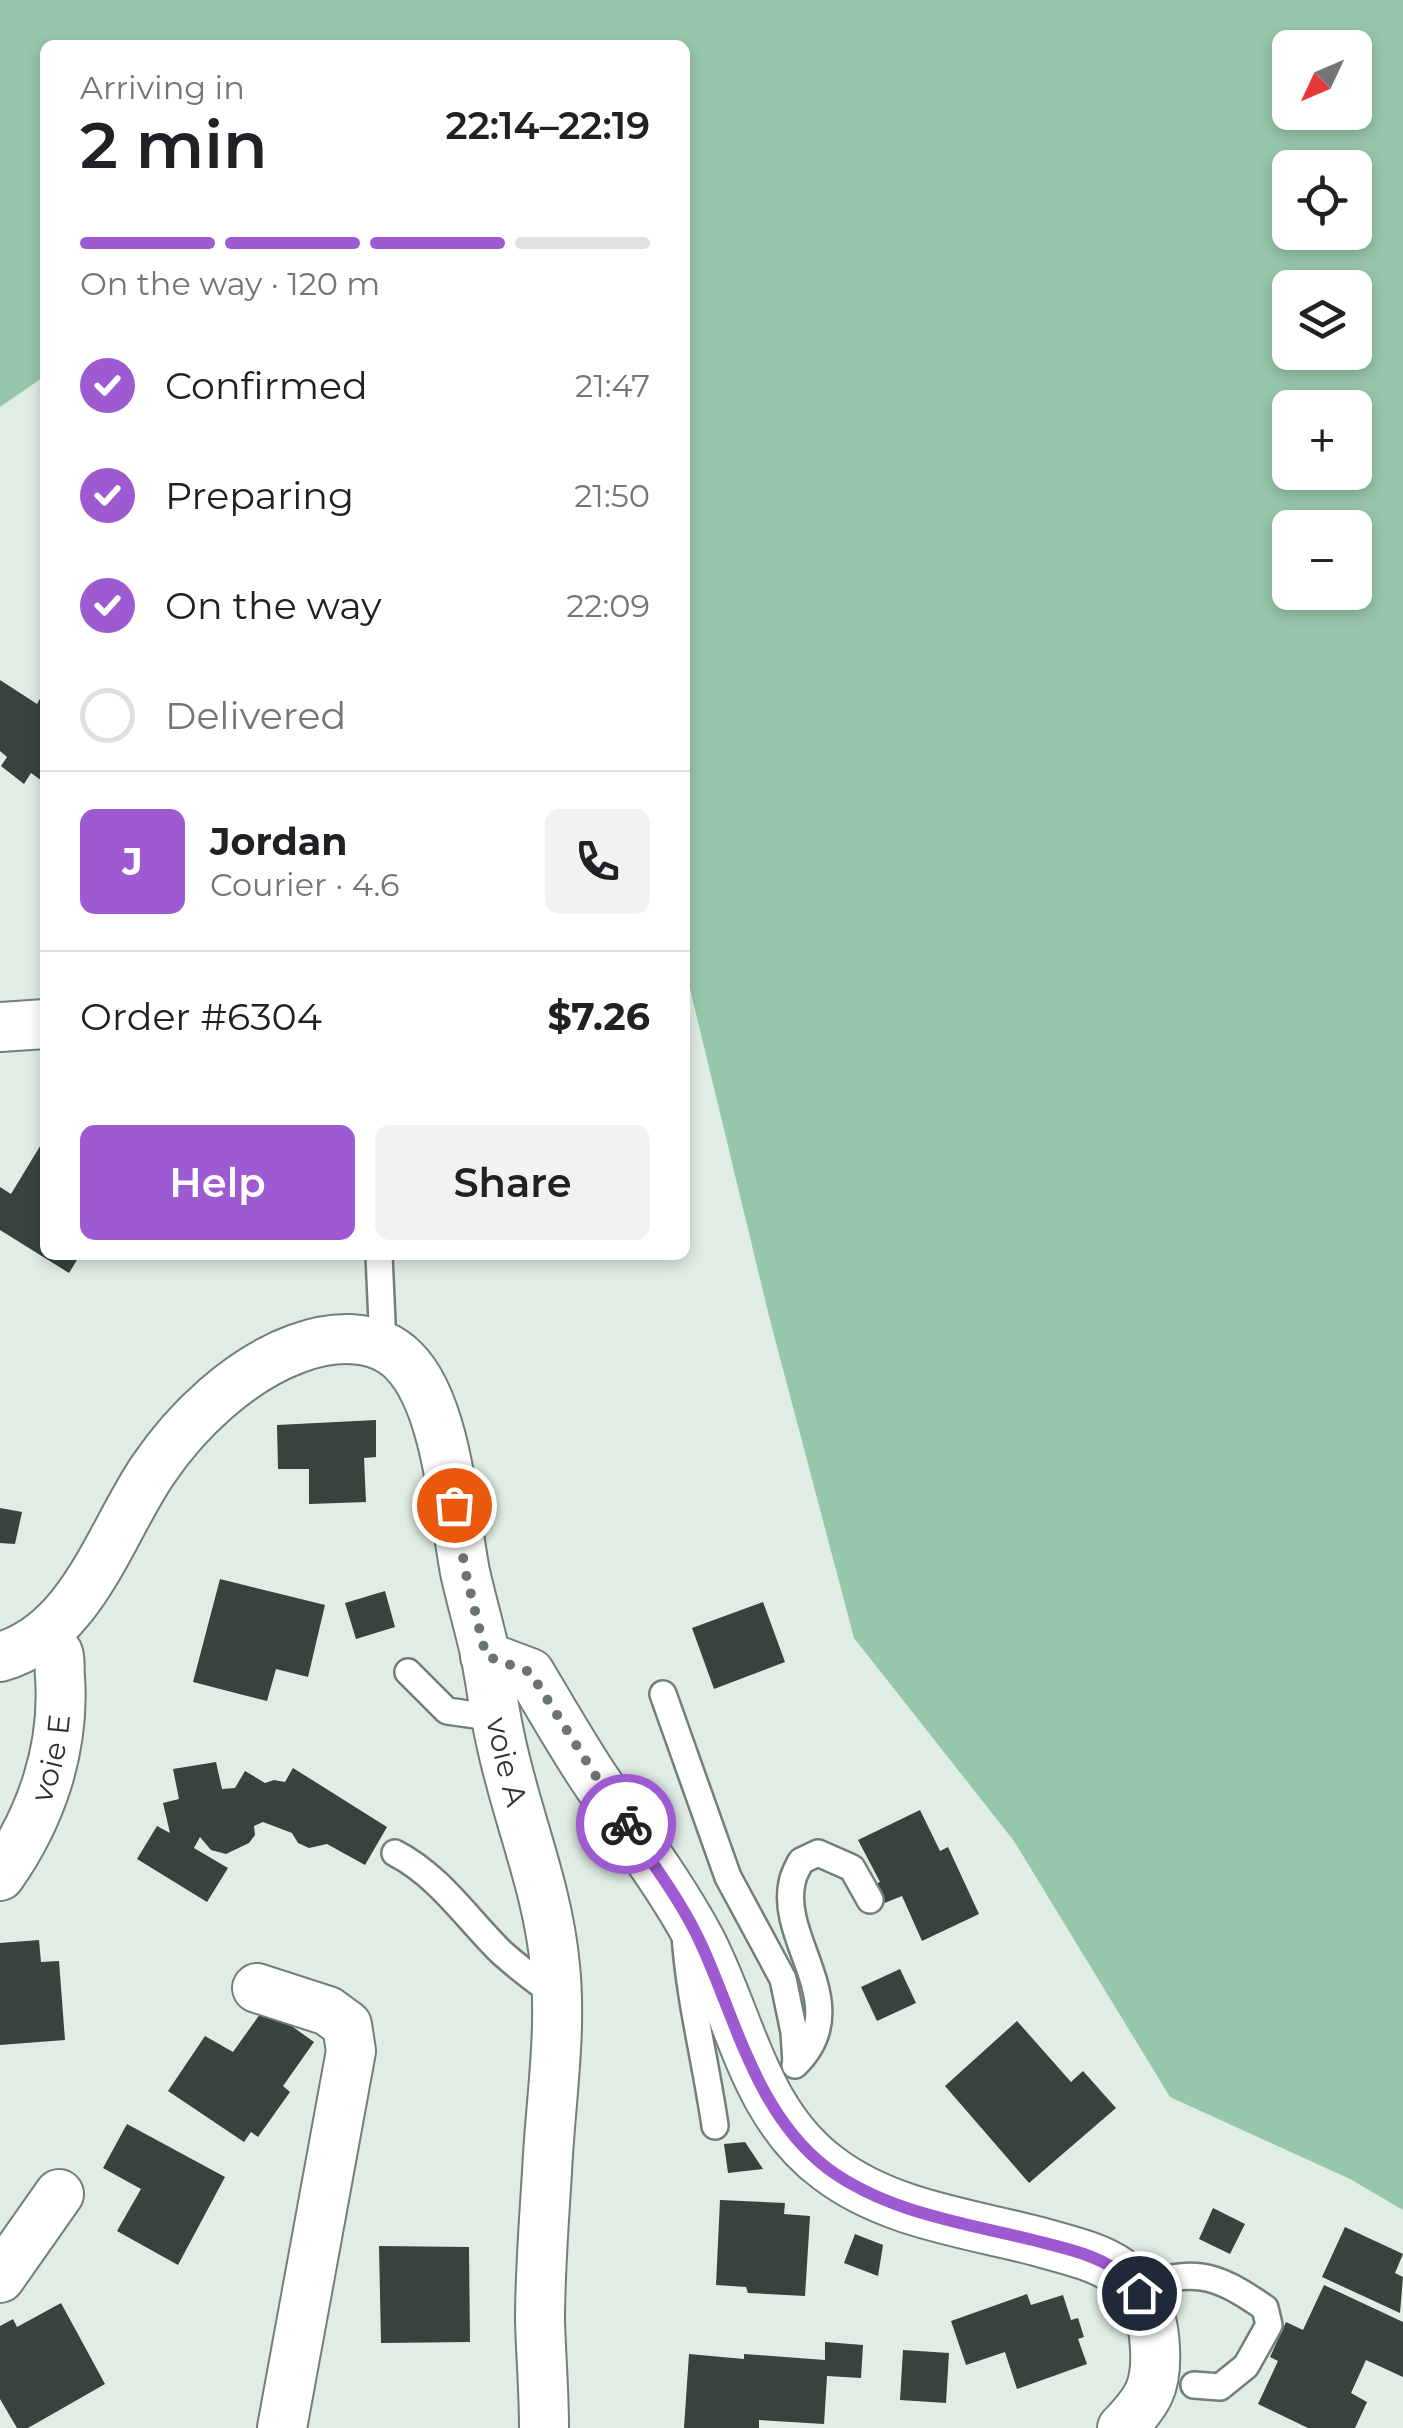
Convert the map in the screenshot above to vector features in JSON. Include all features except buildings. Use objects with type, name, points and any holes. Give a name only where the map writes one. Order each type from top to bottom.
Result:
[{"type":"street","points":[[0,1027],[40,1024]]},
{"type":"street","points":[[0,1657],[43,1636],[95,1570],[152,1472],[184,1430],[222,1396],[259,1368],[294,1349],[326,1340],[357,1338],[384,1345]]},
{"type":"street","name":"voie A","points":[[384,1345],[418,1378],[449,1471],[501,1743],[544,1890],[556,1969],[540,2320],[544,2428]]},
{"type":"street","name":"voie E","points":[[0,1876],[22,1845],[44,1796],[55,1746],[62,1699],[58,1654],[43,1636]]},
{"type":"street","points":[[486,1656],[530,1672],[700,1942],[746,2056],[780,2077],[794,2137],[827,2167],[870,2194],[919,2212],[1068,2249],[1117,2270],[1133,2286],[1154,2320],[1155,2379],[1144,2406],[1122,2428]]},
{"type":"street","points":[[257,1988],[328,2010],[347,2025],[351,2051],[282,2428]]},
{"type":"street","points":[[0,2278],[59,2194]]},
{"type":"lane","points":[[379,1260],[384,1345]]},
{"type":"lane","points":[[408,1672],[446,1711],[497,1718]]},
{"type":"lane","points":[[664,1694],[728,1877],[783,1978],[794,2032],[780,2077]]},
{"type":"lane","points":[[394,1853],[413,1863],[453,1897],[500,1951],[556,1996]]},
{"type":"lane","points":[[780,2077],[807,2053],[819,2016],[813,1974],[794,1916],[791,1885],[801,1860],[818,1853],[852,1868],[870,1900]]},
{"type":"lane","points":[[684,1914],[688,1988],[705,2056],[714,2126]]},
{"type":"lane","points":[[1133,2286],[1181,2274],[1205,2275],[1239,2290],[1265,2308],[1269,2325],[1246,2366],[1220,2387],[1194,2386]]},
{"type":"green space","points":[[0,0],[1403,0],[1403,2210],[1350,2179],[1170,2097],[1014,1841],[854,1638],[770,1320],[690,989],[690,40],[40,40],[40,379],[0,407]]},
{"type":"way so far","points":[[454,1505],[486,1656],[530,1672],[626,1824]]},
{"type":"route","points":[[626,1824],[700,1942],[746,2056],[794,2137],[827,2167],[870,2194],[919,2212],[1068,2249],[1117,2270],[1139,2293]]}]
